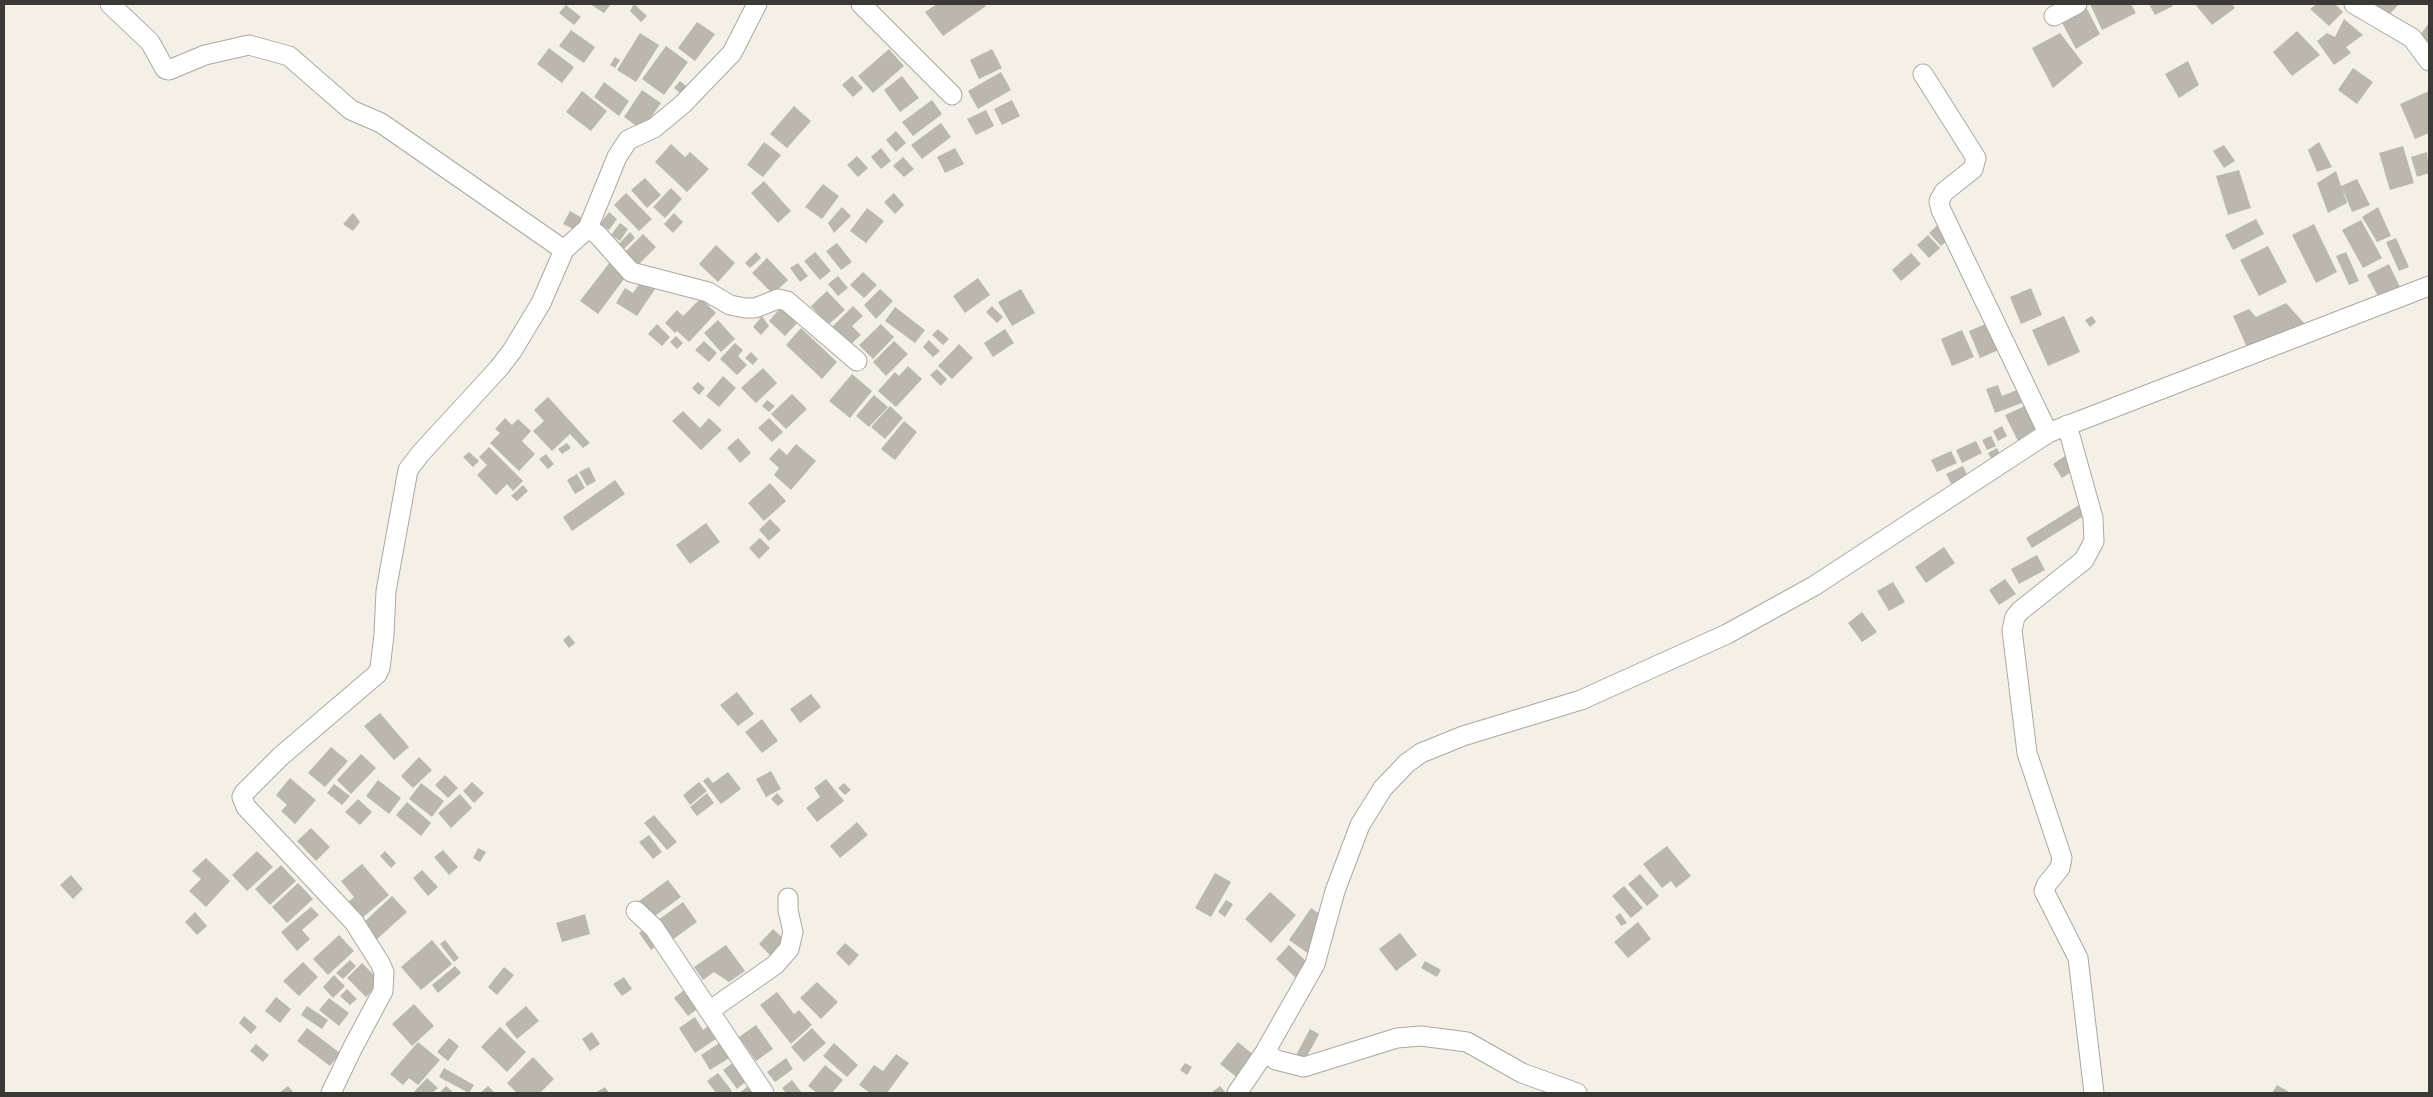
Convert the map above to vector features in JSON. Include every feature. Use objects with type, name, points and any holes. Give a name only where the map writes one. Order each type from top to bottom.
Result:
[{"type":"street","points":[[110,4],[150,42],[165,69],[168,70],[205,54],[249,45],[290,56],[351,110],[381,123],[564,250]]},
{"type":"street","points":[[331,1093],[352,1048],[383,991],[384,972],[354,922],[246,807],[242,797],[246,790],[281,756],[377,674],[380,668],[384,635],[386,591],[408,470],[512,351],[541,303],[564,250],[588,228],[617,156],[628,140],[654,128],[689,98],[732,53],[757,4]]},
{"type":"street","points":[[861,4],[952,95]]},
{"type":"street","points":[[2054,16],[2077,4]]},
{"type":"street","points":[[2354,4],[2412,38],[2429,61]]},
{"type":"street","points":[[1923,74],[1976,158],[1973,169],[1944,192],[1938,201],[1941,210],[2048,433]]},
{"type":"street","points":[[588,228],[598,235],[631,272],[708,292],[730,305],[745,308],[755,308],[778,299],[787,301],[857,361]]},
{"type":"street","points":[[1237,1093],[1265,1052],[1315,964],[1335,891],[1360,825],[1383,788],[1406,763],[1421,753],[1463,736],[1581,700],[1728,634],[1814,586],[2048,433],[2429,286]]},
{"type":"street","points":[[2067,425],[2093,518],[2094,541],[2084,560],[2020,611],[2015,617],[2012,630],[2027,753],[2062,858],[2060,868],[2047,884],[2044,891],[2078,958],[2094,1093]]},
{"type":"street","points":[[709,1011],[774,965],[789,949],[793,932],[788,910],[788,898]]},
{"type":"street","points":[[636,912],[654,928],[764,1093]]},
{"type":"street","points":[[1265,1052],[1276,1060],[1304,1067],[1397,1038],[1422,1036],[1467,1042],[1522,1073],[1577,1093]]},
{"type":"building","points":[[590,4],[611,4],[604,13]]},
{"type":"building","points":[[634,4],[647,16],[641,22],[630,11]]},
{"type":"building","points":[[937,4],[984,4],[986,6],[943,36],[925,12]]},
{"type":"building","points":[[2090,4],[2131,4],[2136,13],[2102,30]]},
{"type":"building","points":[[2149,4],[2171,4],[2173,6],[2155,15]]},
{"type":"building","points":[[2195,4],[2232,4],[2235,8],[2212,25]]},
{"type":"building","points":[[2317,4],[2335,4],[2343,12],[2329,26],[2310,9]]},
{"type":"building","points":[[2375,4],[2399,4],[2389,15]]},
{"type":"building","points":[[566,5],[581,17],[574,25],[559,13]]},
{"type":"building","points":[[2085,5],[2100,34],[2076,49],[2060,19]]},
{"type":"building","points":[[2344,19],[2363,35],[2346,47],[2351,53],[2334,65],[2317,41],[2327,33],[2335,37]]},
{"type":"building","points":[[697,22],[715,34],[695,61],[678,48]]},
{"type":"building","points":[[2429,23],[2429,48],[2417,39]]},
{"type":"building","points":[[571,30],[595,47],[584,63],[559,46]]},
{"type":"building","points":[[2297,31],[2320,55],[2292,76],[2273,52]]},
{"type":"building","points":[[640,33],[659,45],[636,82],[617,70]]},
{"type":"building","points":[[2060,33],[2083,63],[2053,88],[2032,48]]},
{"type":"building","points":[[666,46],[688,62],[664,95],[642,79]]},
{"type":"building","points":[[549,48],[574,67],[562,83],[537,64]]},
{"type":"building","points":[[889,49],[904,66],[873,93],[858,76]]},
{"type":"building","points":[[992,49],[1002,68],[979,79],[970,60]]},
{"type":"building","points":[[615,57],[620,60],[615,68],[610,65]]},
{"type":"building","points":[[2188,61],[2199,85],[2179,98],[2165,74]]},
{"type":"building","points":[[2353,68],[2373,82],[2357,104],[2338,90]]},
{"type":"building","points":[[1001,72],[1011,90],[978,109],[968,91]]},
{"type":"building","points":[[852,76],[863,88],[853,97],[842,85]]},
{"type":"building","points":[[902,76],[919,98],[900,112],[884,90]]},
{"type":"building","points":[[680,81],[691,90],[685,97],[674,88]]},
{"type":"building","points":[[604,82],[629,101],[619,116],[594,97]]},
{"type":"building","points":[[642,90],[661,103],[642,130],[624,117]]},
{"type":"building","points":[[582,91],[607,111],[591,131],[566,112]]},
{"type":"building","points":[[2429,91],[2429,133],[2415,139],[2400,104]]},
{"type":"building","points":[[932,100],[942,114],[913,136],[902,122]]},
{"type":"building","points":[[1012,100],[1020,116],[1002,125],[994,109]]},
{"type":"building","points":[[794,106],[811,121],[787,148],[770,134]]},
{"type":"building","points":[[986,110],[994,126],[976,135],[967,119]]},
{"type":"building","points":[[941,123],[951,137],[922,159],[911,145]]},
{"type":"building","points":[[896,131],[906,143],[896,152],[886,140]]},
{"type":"building","points":[[764,142],[781,155],[763,177],[747,165]]},
{"type":"building","points":[[2319,142],[2332,167],[2317,172],[2308,150]]},
{"type":"building","points":[[671,144],[685,157],[690,152],[709,169],[687,192],[655,162]]},
{"type":"building","points":[[2224,145],[2235,161],[2224,168],[2213,151]]},
{"type":"building","points":[[2403,146],[2414,183],[2390,190],[2379,153]]},
{"type":"building","points":[[881,148],[891,161],[881,169],[871,157]]},
{"type":"building","points":[[955,148],[964,164],[945,173],[937,157]]},
{"type":"building","points":[[2427,152],[2429,173],[2417,177],[2411,157]]},
{"type":"building","points":[[857,156],[868,168],[858,177],[847,165]]},
{"type":"building","points":[[903,157],[914,169],[904,177],[893,166]]},
{"type":"building","points":[[2239,170],[2251,208],[2228,215],[2216,176]]},
{"type":"building","points":[[2336,171],[2341,186],[2357,179],[2370,205],[2352,212],[2342,188],[2347,203],[2328,213],[2317,183]]},
{"type":"building","points":[[645,178],[661,195],[647,208],[631,190]]},
{"type":"building","points":[[764,181],[791,211],[778,223],[751,193]]},
{"type":"building","points":[[823,184],[839,196],[822,219],[805,207]]},
{"type":"building","points":[[671,188],[682,199],[665,218],[653,207]]},
{"type":"building","points":[[626,193],[652,219],[639,231],[614,205]]},
{"type":"building","points":[[894,193],[904,205],[895,214],[884,202]]},
{"type":"building","points":[[842,207],[851,216],[834,233],[828,223]]},
{"type":"building","points":[[2378,207],[2391,236],[2377,242],[2362,217]]},
{"type":"building","points":[[867,208],[884,221],[866,243],[850,231]]},
{"type":"building","points":[[570,211],[584,219],[577,231],[563,224]]},
{"type":"building","points":[[609,212],[617,219],[609,230],[600,224]]},
{"type":"building","points":[[353,213],[360,222],[353,231],[343,224]]},
{"type":"building","points":[[674,213],[683,222],[673,233],[664,224]]},
{"type":"building","points":[[2256,219],[2264,234],[2233,250],[2225,235]]},
{"type":"building","points":[[2361,220],[2382,258],[2363,268],[2342,230]]},
{"type":"building","points":[[620,223],[628,229],[620,241],[611,235]]},
{"type":"building","points":[[1940,223],[1952,236],[1941,246],[1929,233]]},
{"type":"building","points":[[2314,224],[2337,272],[2316,283],[2292,235]]},
{"type":"building","points":[[630,232],[635,238],[621,252],[616,247]]},
{"type":"building","points":[[643,234],[656,247],[637,266],[624,253]]},
{"type":"building","points":[[1928,235],[1940,248],[1929,258],[1917,245]]},
{"type":"building","points":[[2396,238],[2409,267],[2399,271],[2386,242]]},
{"type":"building","points":[[837,243],[852,262],[841,270],[826,251]]},
{"type":"building","points":[[716,245],[735,263],[718,282],[699,264]]},
{"type":"building","points":[[2268,246],[2287,282],[2259,296],[2240,260]]},
{"type":"building","points":[[756,252],[761,258],[750,268],[745,263]]},
{"type":"building","points":[[815,252],[831,271],[820,280],[804,261]]},
{"type":"building","points":[[2346,252],[2359,281],[2349,285],[2336,256]]},
{"type":"building","points":[[1911,253],[1921,264],[1901,281],[1892,270]]},
{"type":"building","points":[[767,258],[788,280],[773,294],[752,273]]},
{"type":"building","points":[[610,262],[627,275],[598,314],[580,301]]},
{"type":"building","points":[[798,263],[808,276],[800,282],[790,268]]},
{"type":"building","points":[[2389,264],[2402,291],[2381,302],[2367,275]]},
{"type":"building","points":[[863,272],[877,285],[864,298],[850,285]]},
{"type":"building","points":[[838,276],[848,288],[838,296],[828,284]]},
{"type":"building","points":[[978,278],[990,295],[965,313],[953,296]]},
{"type":"building","points":[[642,280],[655,289],[637,316],[616,303],[625,288],[633,293]]},
{"type":"building","points":[[2031,288],[2042,315],[2021,324],[2010,297]]},
{"type":"building","points":[[880,289],[893,301],[876,319],[864,305]]},
{"type":"building","points":[[1021,289],[1035,313],[1012,326],[998,302]]},
{"type":"building","points":[[827,291],[845,310],[828,325],[811,306]]},
{"type":"building","points":[[701,298],[716,313],[689,342],[677,331],[675,333],[665,323],[677,310],[683,316]]},
{"type":"building","points":[[2286,303],[2306,325],[2248,350],[2233,316],[2249,309],[2256,317]]},
{"type":"building","points":[[784,304],[801,319],[785,336],[769,321]]},
{"type":"building","points":[[853,306],[863,316],[852,326],[861,335],[849,346],[831,328]]},
{"type":"building","points":[[992,306],[1003,317],[997,323],[986,312]]},
{"type":"building","points":[[895,307],[925,330],[915,343],[885,321]]},
{"type":"building","points":[[762,316],[769,326],[761,335],[753,327]]},
{"type":"building","points":[[2064,316],[2080,352],[2048,366],[2032,330]]},
{"type":"building","points":[[2092,316],[2096,322],[2090,327],[2085,320]]},
{"type":"building","points":[[718,320],[735,339],[721,352],[704,333]]},
{"type":"building","points":[[1990,322],[2001,349],[1980,358],[1969,331]]},
{"type":"building","points":[[657,324],[670,337],[662,346],[648,334]]},
{"type":"building","points":[[881,324],[894,337],[873,359],[859,345]]},
{"type":"building","points":[[801,328],[837,362],[822,379],[786,345]]},
{"type":"building","points":[[938,329],[949,339],[943,345],[932,335]]},
{"type":"building","points":[[1005,329],[1014,343],[993,357],[984,343]]},
{"type":"building","points":[[1962,330],[1974,357],[1952,366],[1941,339]]},
{"type":"building","points":[[676,336],[683,343],[677,349],[670,342]]},
{"type":"building","points":[[929,340],[940,351],[933,357],[923,347]]},
{"type":"building","points":[[704,341],[717,353],[709,362],[695,350]]},
{"type":"building","points":[[894,341],[908,354],[886,376],[873,362]]},
{"type":"building","points":[[735,343],[743,350],[738,356],[747,365],[737,375],[720,359]]},
{"type":"building","points":[[959,344],[973,358],[952,379],[938,366]]},
{"type":"building","points":[[751,352],[758,359],[753,365],[745,358]]},
{"type":"building","points":[[908,366],[922,379],[896,407],[878,391],[895,372],[899,376]]},
{"type":"building","points":[[763,368],[777,383],[756,403],[741,388]]},
{"type":"building","points":[[937,369],[947,379],[941,386],[930,375]]},
{"type":"building","points":[[852,374],[872,391],[850,418],[829,401]]},
{"type":"building","points":[[723,376],[736,388],[719,407],[706,396]]},
{"type":"building","points":[[698,382],[705,388],[699,395],[692,388]]},
{"type":"building","points":[[1998,385],[2002,396],[2017,390],[2022,403],[1995,413],[1986,389]]},
{"type":"building","points":[[792,394],[807,409],[786,429],[771,414]]},
{"type":"building","points":[[874,395],[888,407],[869,427],[856,416]]},
{"type":"building","points":[[548,397],[590,443],[583,448],[570,434],[552,451],[533,431],[544,421],[534,410]]},
{"type":"building","points":[[767,400],[775,406],[769,412],[762,406]]},
{"type":"building","points":[[2027,405],[2039,427],[2021,447],[2005,415]]},
{"type":"building","points":[[890,406],[903,418],[885,439],[871,427]]},
{"type":"building","points":[[683,411],[700,428],[709,418],[722,430],[701,450],[672,421]]},
{"type":"building","points":[[505,418],[512,425],[518,419],[531,431],[522,441],[535,454],[519,471],[490,443],[500,433],[495,429]]},
{"type":"building","points":[[769,418],[783,432],[772,442],[758,428]]},
{"type":"building","points":[[904,421],[917,432],[895,460],[881,449]]},
{"type":"building","points":[[2002,426],[2007,436],[1998,441],[1993,431]]},
{"type":"building","points":[[1991,436],[1996,446],[1987,450],[1982,440]]},
{"type":"building","points":[[738,438],[751,453],[740,463],[727,448]]},
{"type":"building","points":[[1976,441],[1982,453],[1962,463],[1956,450]]},
{"type":"building","points":[[567,443],[571,448],[562,454],[558,449]]},
{"type":"building","points":[[796,444],[816,461],[791,490],[774,475],[779,468],[769,459],[779,448],[787,455]]},
{"type":"building","points":[[489,447],[523,481],[513,491],[507,484],[496,495],[477,475],[487,465],[479,457]]},
{"type":"building","points":[[1997,448],[2002,458],[1993,462],[1988,453]]},
{"type":"building","points":[[1951,451],[1957,463],[1937,472],[1931,460]]},
{"type":"building","points":[[469,452],[479,461],[473,467],[463,457]]},
{"type":"building","points":[[546,454],[554,464],[548,469],[539,459]]},
{"type":"building","points":[[2065,456],[2074,470],[2062,478],[2053,464]]},
{"type":"building","points":[[1963,466],[1970,481],[1954,489],[1946,474]]},
{"type":"building","points":[[589,467],[596,481],[587,486],[579,472]]},
{"type":"building","points":[[577,474],[585,488],[575,494],[567,480]]},
{"type":"building","points":[[615,480],[625,494],[572,531],[563,517]]},
{"type":"building","points":[[770,483],[786,501],[764,521],[748,503]]},
{"type":"building","points":[[523,485],[528,491],[517,501],[511,496]]},
{"type":"building","points":[[2079,505],[2082,517],[2032,548],[2026,538]]},
{"type":"building","points":[[770,519],[781,530],[769,541],[759,530]]},
{"type":"building","points":[[706,523],[720,542],[690,564],[676,545]]},
{"type":"building","points":[[760,538],[770,548],[759,559],[749,548]]},
{"type":"building","points":[[1944,547],[1955,563],[1926,583],[1915,567]]},
{"type":"building","points":[[2037,555],[2045,570],[2019,584],[2011,569]]},
{"type":"building","points":[[2005,579],[2016,594],[1999,605],[1989,590]]},
{"type":"building","points":[[1893,582],[1905,602],[1889,611],[1877,591]]},
{"type":"building","points":[[1862,612],[1877,632],[1862,642],[1848,623]]},
{"type":"building","points":[[569,635],[575,643],[569,648],[563,640]]},
{"type":"building","points":[[737,692],[754,714],[738,726],[720,705]]},
{"type":"building","points":[[811,694],[821,707],[800,723],[790,709]]},
{"type":"building","points":[[380,713],[409,747],[394,760],[364,726]]},
{"type":"building","points":[[762,719],[778,741],[762,753],[745,732]]},
{"type":"building","points":[[331,747],[348,761],[325,787],[308,773]]},
{"type":"building","points":[[361,754],[376,768],[351,794],[337,780]]},
{"type":"building","points":[[419,757],[432,770],[413,788],[401,776]]},
{"type":"building","points":[[771,771],[781,789],[766,797],[756,779]]},
{"type":"building","points":[[728,772],[741,789],[721,804],[703,781],[708,777],[713,783]]},
{"type":"building","points":[[445,775],[458,788],[448,798],[435,785]]},
{"type":"building","points":[[290,778],[316,800],[295,824],[281,811],[287,805],[276,795]]},
{"type":"building","points":[[826,779],[844,801],[817,822],[806,808],[820,797],[814,788]]},
{"type":"building","points":[[378,780],[401,798],[389,814],[366,796]]},
{"type":"building","points":[[472,782],[484,793],[474,803],[463,791]]},
{"type":"building","points":[[699,782],[707,791],[690,805],[683,795]]},
{"type":"building","points":[[421,783],[444,801],[432,817],[409,799]]},
{"type":"building","points":[[844,783],[851,790],[845,795],[838,788]]},
{"type":"building","points":[[334,784],[350,796],[342,805],[327,793]]},
{"type":"building","points":[[707,793],[714,803],[697,816],[690,807]]},
{"type":"building","points":[[777,793],[784,801],[778,806],[771,799]]},
{"type":"building","points":[[460,794],[472,808],[451,828],[438,813]]},
{"type":"building","points":[[358,799],[372,812],[360,825],[345,812]]},
{"type":"building","points":[[407,802],[431,823],[421,836],[396,815]]},
{"type":"building","points":[[654,815],[677,842],[667,850],[644,823]]},
{"type":"building","points":[[857,822],[868,835],[840,858],[830,846]]},
{"type":"building","points":[[311,828],[330,847],[316,861],[297,841]]},
{"type":"building","points":[[649,835],[662,852],[653,859],[639,842]]},
{"type":"building","points":[[1667,846],[1691,876],[1676,888],[1671,881],[1662,888],[1643,864]]},
{"type":"building","points":[[478,848],[486,852],[480,862],[473,858]]},
{"type":"building","points":[[443,850],[458,867],[449,875],[434,857]]},
{"type":"building","points":[[257,851],[273,867],[247,891],[232,875]]},
{"type":"building","points":[[385,851],[396,863],[391,868],[380,856]]},
{"type":"building","points":[[206,858],[230,881],[206,907],[189,891],[201,879],[192,871]]},
{"type":"building","points":[[362,864],[389,895],[361,919],[347,903],[354,897],[341,881]]},
{"type":"building","points":[[281,865],[296,881],[270,905],[255,889]]},
{"type":"building","points":[[422,870],[438,887],[428,896],[413,878]]},
{"type":"building","points":[[1215,873],[1231,882],[1211,917],[1195,908]]},
{"type":"building","points":[[1640,874],[1659,896],[1647,906],[1628,884]]},
{"type":"building","points":[[71,875],[83,889],[73,899],[60,885]]},
{"type":"building","points":[[668,880],[681,897],[652,918],[639,901]]},
{"type":"building","points":[[298,883],[313,899],[287,923],[272,907]]},
{"type":"building","points":[[1624,886],[1643,908],[1631,918],[1612,896]]},
{"type":"building","points":[[1270,892],[1296,915],[1271,943],[1245,919]]},
{"type":"building","points":[[392,896],[407,912],[376,940],[362,924]]},
{"type":"building","points":[[1226,900],[1233,904],[1225,917],[1218,912]]},
{"type":"building","points":[[683,902],[697,922],[672,940],[658,920]]},
{"type":"building","points":[[311,907],[319,915],[302,930],[310,939],[297,951],[281,932]]},
{"type":"building","points":[[1311,908],[1323,916],[1309,954],[1289,940]]},
{"type":"building","points":[[195,912],[207,926],[197,935],[185,922]]},
{"type":"building","points":[[1620,913],[1627,923],[1621,926],[1615,917]]},
{"type":"building","points":[[585,914],[590,934],[562,942],[556,923]]},
{"type":"building","points":[[1638,922],[1651,939],[1628,958],[1614,942]]},
{"type":"building","points":[[646,928],[658,945],[651,950],[639,933]]},
{"type":"building","points":[[773,929],[786,941],[771,956],[759,944]]},
{"type":"building","points":[[1400,933],[1417,955],[1396,971],[1379,949]]},
{"type":"building","points":[[339,935],[354,951],[328,975],[313,959]]},
{"type":"building","points":[[432,940],[452,964],[421,990],[401,967]]},
{"type":"building","points":[[445,940],[459,958],[454,962],[440,944]]},
{"type":"building","points":[[845,943],[859,955],[849,966],[836,953]]},
{"type":"building","points":[[726,945],[745,971],[729,982],[714,972],[703,980],[694,967]]},
{"type":"building","points":[[1289,945],[1309,964],[1296,978],[1276,959]]},
{"type":"building","points":[[350,960],[356,966],[343,979],[336,973]]},
{"type":"building","points":[[1425,961],[1441,970],[1437,977],[1421,968]]},
{"type":"building","points":[[303,962],[318,977],[299,996],[283,981]]},
{"type":"building","points":[[362,963],[381,982],[366,997],[347,978]]},
{"type":"building","points":[[455,966],[461,973],[438,993],[432,985]]},
{"type":"building","points":[[504,967],[514,975],[497,995],[488,987]]},
{"type":"building","points":[[334,975],[345,986],[333,998],[323,987]]},
{"type":"building","points":[[624,977],[632,989],[622,996],[613,984]]},
{"type":"building","points":[[817,982],[838,1002],[821,1019],[800,998]]},
{"type":"building","points":[[687,988],[700,1007],[688,1016],[674,998]]},
{"type":"building","points":[[347,989],[357,999],[350,1005],[340,996]]},
{"type":"building","points":[[777,992],[794,1014],[799,1010],[812,1025],[791,1044],[760,1005]]},
{"type":"building","points":[[276,997],[291,1009],[280,1023],[265,1011]]},
{"type":"building","points":[[329,998],[349,1013],[339,1026],[319,1010]]},
{"type":"building","points":[[414,1004],[434,1026],[412,1046],[392,1024]]},
{"type":"building","points":[[307,1006],[328,1020],[322,1029],[301,1015]]},
{"type":"building","points":[[526,1006],[539,1021],[517,1039],[505,1024]]},
{"type":"building","points":[[244,1016],[257,1027],[251,1034],[239,1023]]},
{"type":"building","points":[[695,1017],[703,1030],[711,1024],[719,1037],[695,1053],[679,1028]]},
{"type":"building","points":[[756,1025],[773,1049],[756,1061],[739,1037]]},
{"type":"building","points":[[500,1027],[526,1052],[507,1072],[481,1047]]},
{"type":"building","points":[[307,1028],[340,1053],[330,1066],[297,1041]]},
{"type":"building","points":[[812,1028],[826,1043],[804,1062],[791,1047]]},
{"type":"building","points":[[1310,1029],[1319,1034],[1305,1060],[1296,1055]]},
{"type":"building","points":[[592,1032],[600,1044],[590,1051],[582,1039]]},
{"type":"building","points":[[449,1038],[459,1046],[448,1061],[437,1052]]},
{"type":"building","points":[[418,1042],[440,1060],[418,1085],[409,1078],[403,1085],[390,1074]]},
{"type":"building","points":[[721,1042],[731,1057],[710,1070],[701,1055]]},
{"type":"building","points":[[1238,1042],[1256,1057],[1239,1079],[1220,1064]]},
{"type":"building","points":[[834,1043],[858,1065],[847,1077],[823,1056]]},
{"type":"building","points":[[256,1044],[269,1055],[263,1062],[250,1051]]},
{"type":"building","points":[[896,1054],[909,1063],[887,1093],[870,1093],[859,1085],[874,1065],[883,1071]]},
{"type":"building","points":[[533,1057],[554,1079],[540,1093],[517,1093],[507,1083]]},
{"type":"building","points":[[786,1058],[793,1069],[775,1082],[767,1072]]},
{"type":"building","points":[[734,1062],[748,1080],[737,1089],[723,1070]]},
{"type":"building","points":[[1185,1063],[1192,1067],[1187,1075],[1180,1070]]},
{"type":"building","points":[[825,1065],[843,1080],[832,1093],[817,1093],[808,1086]]},
{"type":"building","points":[[444,1068],[474,1085],[469,1093],[439,1077]]},
{"type":"building","points":[[718,1073],[732,1091],[729,1093],[716,1093],[707,1081]]},
{"type":"building","points":[[427,1078],[438,1088],[432,1093],[413,1093]]},
{"type":"building","points":[[792,1080],[802,1093],[786,1093],[782,1088]]},
{"type":"building","points":[[751,1084],[758,1093],[739,1093]]},
{"type":"building","points":[[2277,1085],[2291,1093],[2272,1093]]},
{"type":"building","points":[[288,1086],[294,1093],[279,1093]]},
{"type":"building","points":[[446,1086],[454,1093],[439,1093]]},
{"type":"building","points":[[488,1086],[495,1093],[480,1093]]},
{"type":"building","points":[[1220,1086],[1226,1093],[1211,1093]]},
{"type":"building","points":[[605,1087],[609,1093],[595,1093]]}]
